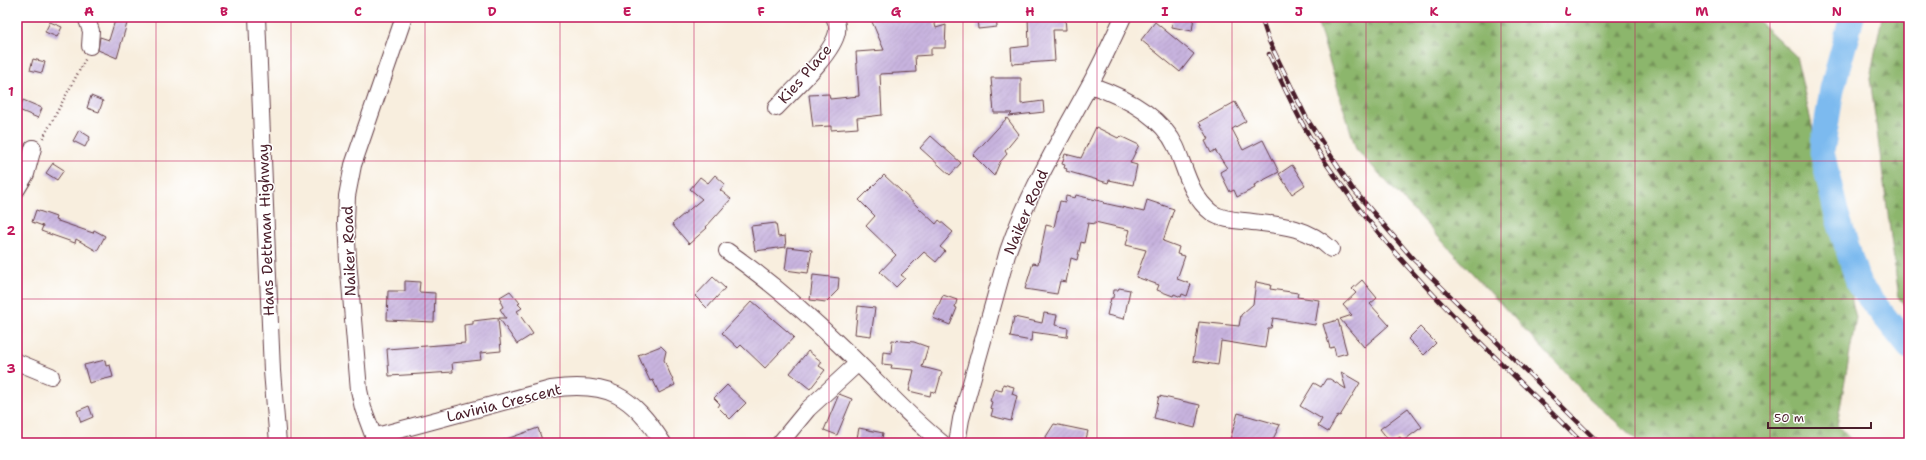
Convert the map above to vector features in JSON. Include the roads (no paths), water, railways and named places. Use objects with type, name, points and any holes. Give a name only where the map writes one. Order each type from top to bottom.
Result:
[{"type":"street","points":[[86,17],[91,31],[90,46]]},
{"type":"street","name":"Hans Dettman Highway","points":[[257,17],[272,371],[278,443]]},
{"type":"street","name":"Naiker Road","points":[[375,440],[359,390],[348,260],[346,222],[347,196],[355,158],[404,17]]},
{"type":"street","name":"Kies Place","points":[[776,108],[822,58],[834,41],[837,30],[834,17]]},
{"type":"street","name":"Naiker Road","points":[[957,443],[965,404],[1008,251],[1016,228],[1032,191],[1090,85],[1123,17]]},
{"type":"street","points":[[1090,85],[1115,94],[1155,121],[1168,134],[1176,148],[1185,175],[1203,205],[1213,214],[1230,220],[1298,229],[1310,233],[1331,249]]},
{"type":"street","points":[[17,189],[26,174],[32,148]]},
{"type":"street","points":[[728,251],[760,274],[858,363],[916,421],[942,443]]},
{"type":"street","points":[[17,362],[51,376]]},
{"type":"street","points":[[780,443],[808,409],[858,363]]},
{"type":"street","name":"Lavinia Crescent","points":[[375,440],[550,389],[574,386],[592,386],[605,390],[621,398],[640,411],[663,443]]},
{"type":"waterway","points":[[1852,17],[1832,89],[1822,152],[1836,212],[1859,285],[1909,347]]},
{"type":"railway","points":[[1261,17],[1269,41],[1307,119],[1352,188],[1414,260],[1599,443]]},
{"type":"railway","points":[[1269,54],[1291,102],[1308,134],[1337,179],[1364,215],[1393,250],[1454,316],[1582,443]]}]
